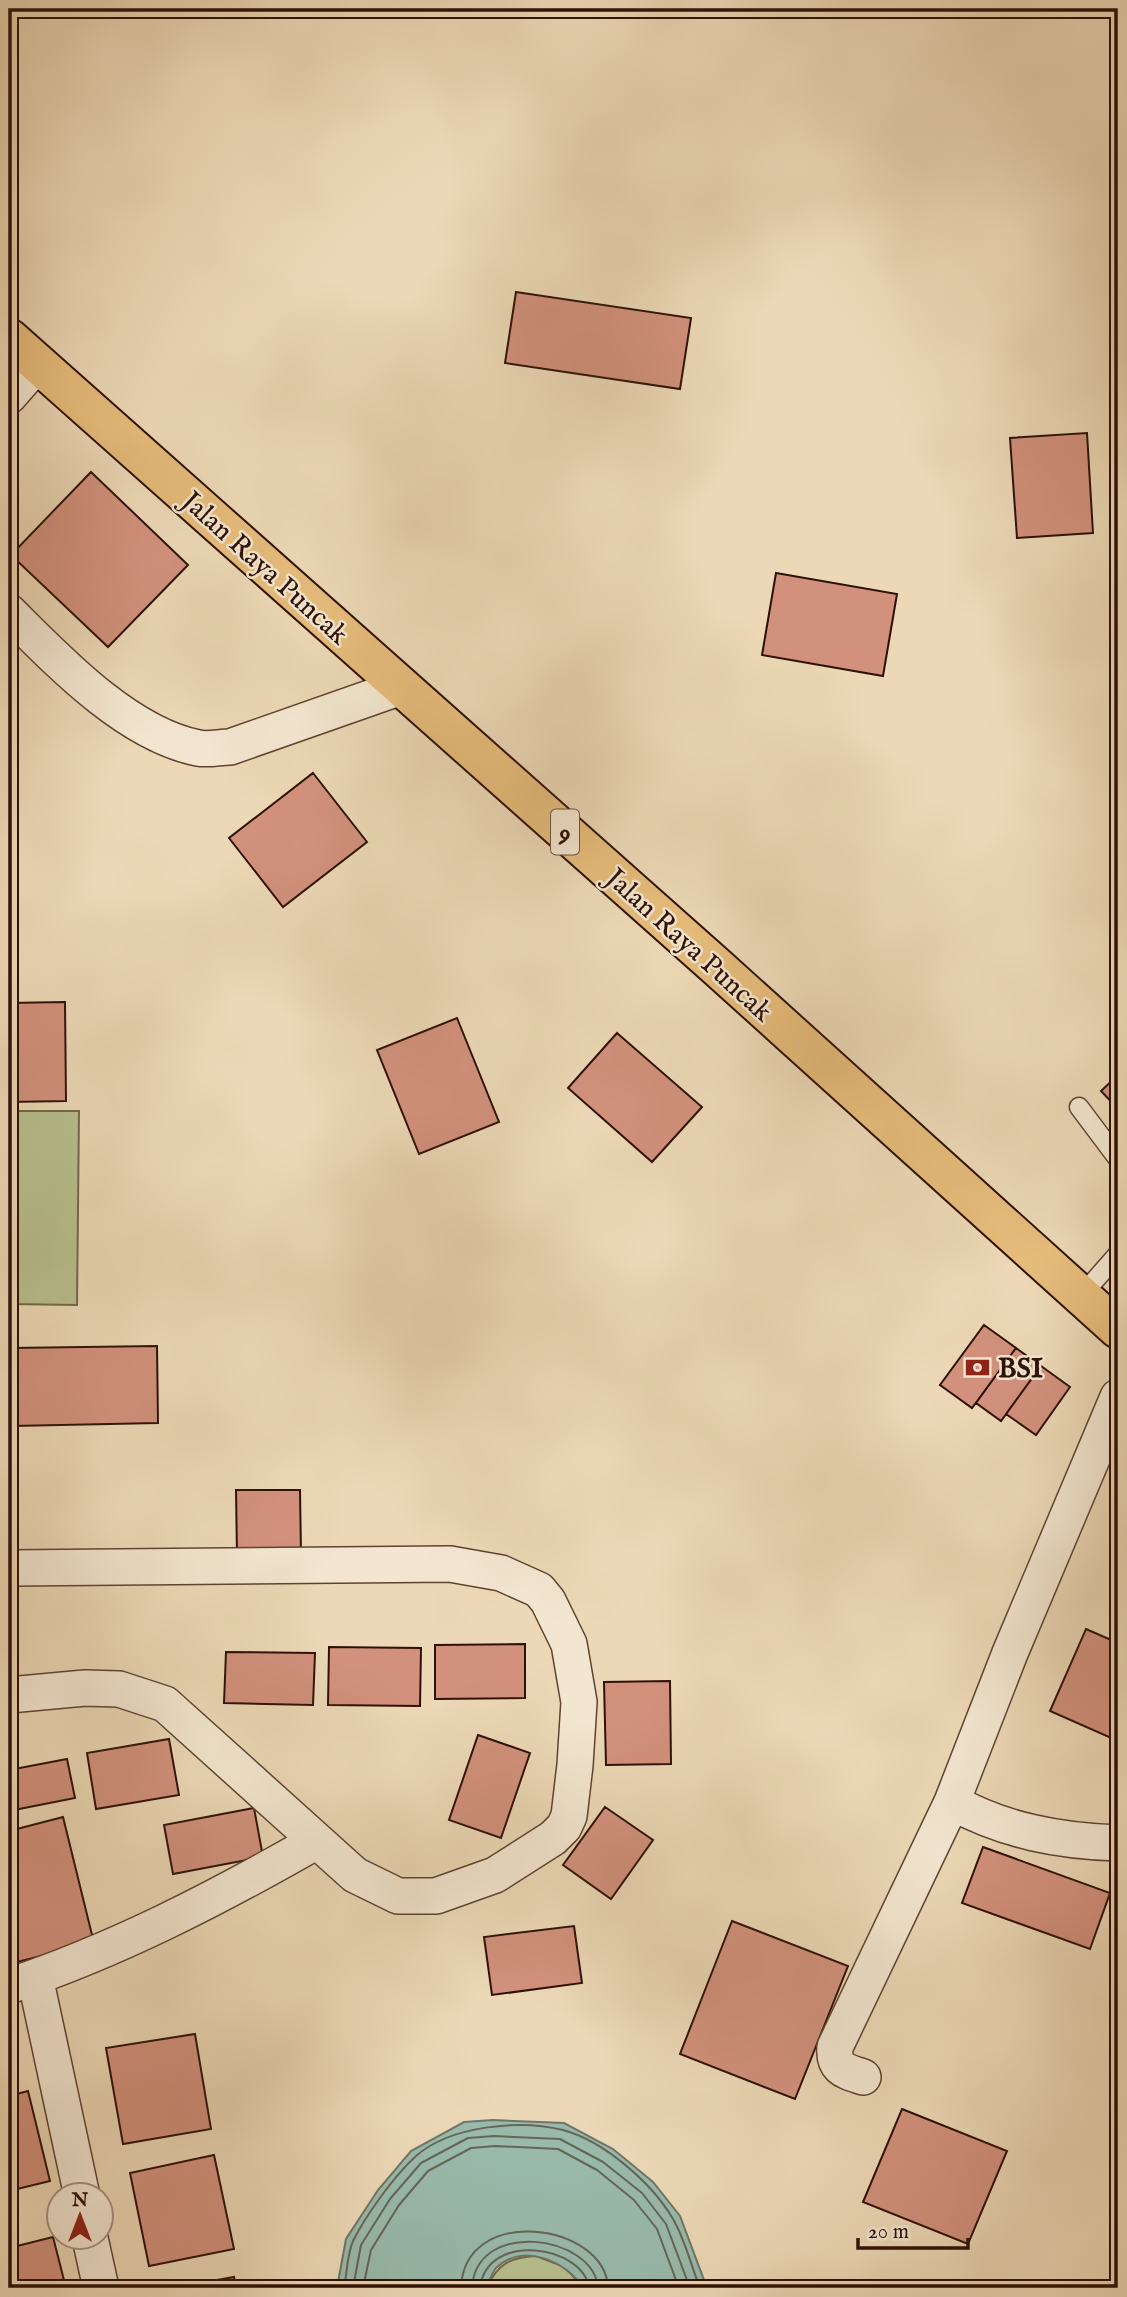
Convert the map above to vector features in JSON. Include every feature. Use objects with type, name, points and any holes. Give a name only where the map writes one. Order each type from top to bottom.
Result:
[{"type":"highway","name":"Jalan Raya Puncak","points":[[9,338],[1118,1329]]},
{"type":"street","points":[[9,396],[37,364]]},
{"type":"street","points":[[9,612],[59,662],[130,718],[178,742],[200,749],[242,743],[401,687]]},
{"type":"street","points":[[863,2077],[840,2069],[835,2062],[835,2047],[952,1802],[1010,1653],[1118,1397]]},
{"type":"street","points":[[9,1568],[450,1564],[501,1573],[539,1590],[548,1601],[569,1644],[578,1682],[575,1765],[569,1816],[553,1838],[495,1875],[436,1896],[398,1896],[355,1875],[164,1704],[118,1689],[85,1688],[9,1695]]},
{"type":"street","points":[[952,1802],[1004,1825],[1047,1838],[1118,1843]]},
{"type":"street","points":[[78,2182],[22,1982],[108,1950],[194,1908],[315,1842]]},
{"type":"street","points":[[93,2252],[101,2288]]},
{"type":"lane","points":[[1079,1107],[1118,1159]]},
{"type":"lane","points":[[1081,1296],[1118,1254]]},
{"type":"green space","points":[[9,1111],[79,1111],[77,1305],[9,1304]]},
{"type":"green space","points":[[536,2256],[565,2267],[583,2288],[486,2288],[495,2273],[506,2263]]},
{"type":"water","points":[[493,2120],[564,2123],[613,2149],[653,2182],[680,2216],[707,2288],[583,2288],[576,2278],[555,2263],[543,2258],[518,2256],[496,2268],[486,2288],[337,2288],[346,2239],[378,2190],[411,2151],[464,2122]]},
{"type":"building","points":[[516,292],[691,318],[680,389],[505,363]]},
{"type":"building","points":[[1087,433],[1093,533],[1017,538],[1010,438]]},
{"type":"building","points":[[91,472],[188,565],[108,647],[11,555]]},
{"type":"building","points":[[776,573],[897,594],[883,676],[762,655]]},
{"type":"building","points":[[313,773],[367,842],[283,907],[229,838]]},
{"type":"building","points":[[65,1002],[66,1101],[9,1102],[9,1003]]},
{"type":"building","points":[[457,1018],[499,1122],[419,1154],[377,1050]]},
{"type":"building","points":[[617,1033],[702,1107],[652,1162],[568,1088]]},
{"type":"building","points":[[1118,1075],[1118,1109],[1101,1091]]},
{"type":"building","name":"BSI","points":[[984,1325],[1016,1348],[972,1408],[940,1385]]},
{"type":"building","points":[[157,1346],[158,1423],[12,1426],[10,1348]]},
{"type":"building","points":[[1016,1348],[1041,1366],[1001,1421],[976,1403]]},
{"type":"building","points":[[1041,1366],[1070,1387],[1036,1435],[1006,1414]]},
{"type":"building","points":[[236,1490],[300,1490],[301,1555],[237,1556]]},
{"type":"building","points":[[1086,1629],[1118,1643],[1118,1741],[1050,1711]]},
{"type":"building","points":[[525,1644],[525,1698],[435,1699],[435,1645]]},
{"type":"building","points":[[329,1647],[421,1648],[420,1706],[328,1705]]},
{"type":"building","points":[[226,1652],[315,1653],[313,1705],[224,1703]]},
{"type":"building","points":[[670,1681],[671,1764],[606,1765],[604,1682]]},
{"type":"building","points":[[478,1735],[530,1753],[501,1838],[449,1820]]},
{"type":"building","points":[[169,1739],[179,1795],[96,1809],[87,1753]]},
{"type":"building","points":[[67,1759],[75,1798],[9,1811],[9,1770]]},
{"type":"building","points":[[605,1807],[653,1840],[611,1899],[563,1865]]},
{"type":"building","points":[[254,1808],[263,1857],[173,1874],[164,1825]]},
{"type":"building","points":[[63,1817],[94,1943],[9,1964],[9,1831]]},
{"type":"building","points":[[983,1847],[1110,1893],[1090,1949],[962,1903]]},
{"type":"building","points":[[732,1921],[848,1966],[795,2099],[680,2054]]},
{"type":"building","points":[[574,1926],[582,1983],[492,1995],[484,1937]]},
{"type":"building","points":[[195,2034],[211,2129],[123,2144],[106,2048]]},
{"type":"building","points":[[28,2091],[50,2181],[9,2191],[9,2096]]},
{"type":"building","points":[[902,2109],[1007,2151],[968,2244],[863,2202]]},
{"type":"building","points":[[214,2155],[234,2249],[149,2266],[130,2173]]},
{"type":"building","points":[[46,2239],[46,2252],[57,2252],[66,2288],[9,2288],[9,2248]]},
{"type":"building","points":[[234,2277],[236,2288],[173,2288]]},
{"type":"place","name":"BSI","points":[[978,1367]]}]
